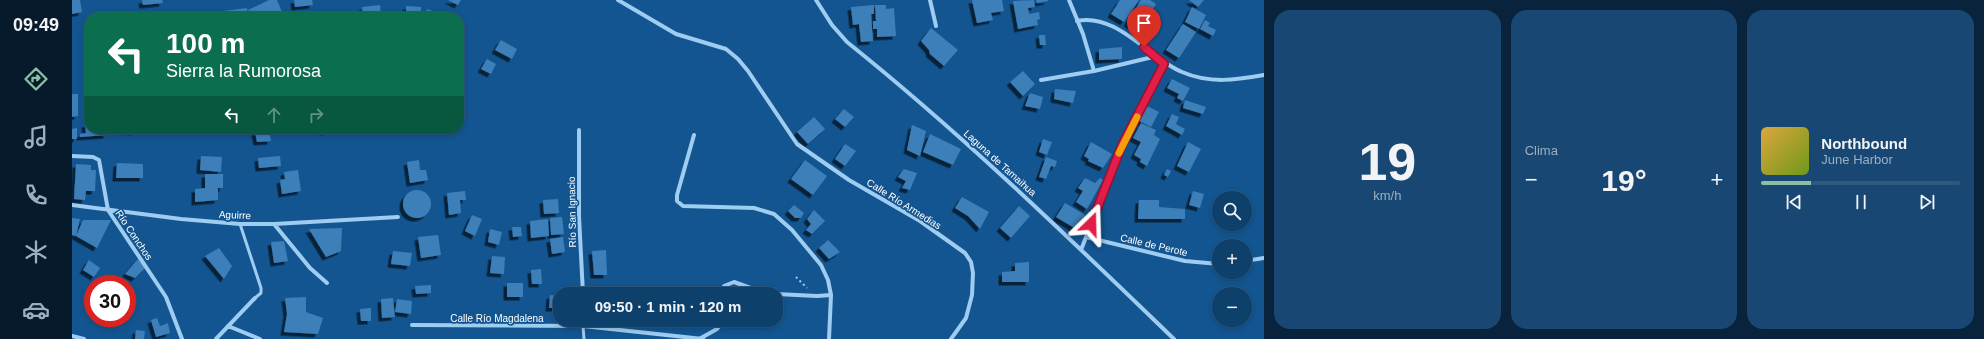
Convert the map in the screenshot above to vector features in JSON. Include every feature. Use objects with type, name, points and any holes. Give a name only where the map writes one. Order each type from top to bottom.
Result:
[{"type":"street","name":"Calle Río Armedias","points":[[618,0],[683,38],[726,49],[738,59],[797,144],[849,180],[920,221],[965,253],[971,262],[973,273],[972,295],[966,318],[951,339]]},
{"type":"street","name":"Laguna de Tamaihua","points":[[816,0],[832,25],[847,42],[975,151],[1174,339]]},
{"type":"street","points":[[930,0],[936,26]]},
{"type":"street","points":[[1069,0],[1078,21],[1094,71]]},
{"type":"street","points":[[1078,21],[1089,19],[1111,26],[1132,37],[1157,56],[1164,64],[1183,73],[1213,81],[1240,80],[1264,75]]},
{"type":"street","points":[[1041,80],[1094,71],[1157,56]]},
{"type":"street","points":[[1081,250],[1122,145],[1164,64]]},
{"type":"street","name":"Río San Ignacio","points":[[579,130],[579,222],[583,287]]},
{"type":"street","points":[[694,135],[677,195],[677,201],[683,206],[754,208],[774,214],[792,230],[821,265],[828,280],[831,295],[829,339]]},
{"type":"street","name":"Río Conchos","points":[[72,156],[93,157],[98,159],[108,210],[166,296],[182,339]]},
{"type":"street","name":"Aguirre","points":[[72,205],[181,219],[240,224],[274,224],[398,217]]},
{"type":"street","points":[[274,224],[310,268],[327,283]]},
{"type":"street","name":"Calle de Perote","points":[[1086,237],[1185,261],[1212,263]]},
{"type":"street","points":[[1252,260],[1264,258]]},
{"type":"street","points":[[724,287],[734,282],[748,287]]},
{"type":"street","points":[[783,294],[831,295]]},
{"type":"street","points":[[216,339],[255,298]]},
{"type":"street","name":"Calle Río Magdalena","points":[[412,325],[553,326]]},
{"type":"street","points":[[228,326],[260,339]]},
{"type":"street","name":"Calle Río Magdalena","points":[[593,327],[702,339]]},
{"type":"street","points":[[702,339],[719,327]]},
{"type":"street","points":[[72,336],[84,339]]},
{"type":"lane","points":[[240,224],[261,288],[261,293],[255,298]]},
{"type":"lane","points":[[584,327],[584,339]]},
{"type":"building","points":[[72,0],[80,0],[82,12],[72,14]]},
{"type":"building","points":[[142,0],[162,0],[163,3],[143,5]]},
{"type":"building","points":[[269,0],[277,0],[282,12],[249,12],[248,10]]},
{"type":"building","points":[[294,0],[312,0],[313,5],[295,7]]},
{"type":"building","points":[[448,0],[461,0],[458,5]]},
{"type":"building","points":[[972,0],[1002,0],[1004,11],[991,13],[993,20],[977,23]]},
{"type":"building","points":[[1034,0],[1035,7],[1028,8],[1029,14],[1039,12],[1040,19],[1037,20],[1038,25],[1018,29],[1013,1]]},
{"type":"building","points":[[1036,0],[1048,0],[1048,1],[1037,3]]},
{"type":"building","points":[[1120,0],[1139,0],[1124,22],[1111,14]]},
{"type":"building","points":[[1141,0],[1150,0],[1156,4],[1139,31],[1127,23]]},
{"type":"building","points":[[1189,0],[1204,0],[1198,7]]},
{"type":"building","points":[[380,5],[381,12],[362,12],[362,7]]},
{"type":"building","points":[[874,5],[874,14],[871,14],[873,41],[861,42],[859,24],[853,25],[851,7]]},
{"type":"building","points":[[875,5],[886,5],[886,9],[894,8],[896,36],[877,37],[877,29],[873,29],[873,21],[876,21]]},
{"type":"building","points":[[406,6],[421,7],[421,12],[400,12],[406,11]]},
{"type":"building","points":[[1192,7],[1206,15],[1199,29],[1185,22]]},
{"type":"building","points":[[247,8],[247,12],[223,12]]},
{"type":"building","points":[[427,9],[436,12],[426,12]]},
{"type":"building","points":[[1205,20],[1210,23],[1208,26],[1216,30],[1213,36],[1200,29]]},
{"type":"building","points":[[1183,24],[1196,32],[1179,58],[1166,50]]},
{"type":"building","points":[[931,28],[958,50],[944,66],[930,54],[929,50],[921,41]]},
{"type":"building","points":[[1039,35],[1045,35],[1046,45],[1040,45]]},
{"type":"building","points":[[501,40],[517,49],[512,59],[495,50]]},
{"type":"building","points":[[1122,47],[1122,59],[1099,60],[1099,49]]},
{"type":"building","points":[[487,59],[496,64],[491,74],[481,69]]},
{"type":"building","points":[[1023,71],[1035,84],[1023,96],[1010,82]]},
{"type":"building","points":[[1172,79],[1190,88],[1183,101],[1177,98],[1179,94],[1167,88]]},
{"type":"building","points":[[1055,89],[1076,91],[1073,103],[1054,99]]},
{"type":"building","points":[[1030,93],[1043,97],[1040,109],[1025,106]]},
{"type":"building","points":[[72,94],[78,94],[78,116],[72,117]]},
{"type":"building","points":[[1185,100],[1206,107],[1203,114],[1183,108]]},
{"type":"building","points":[[1147,106],[1159,112],[1151,127],[1139,121]]},
{"type":"building","points":[[844,109],[854,117],[845,127],[835,119]]},
{"type":"building","points":[[1172,114],[1179,117],[1176,124],[1185,129],[1182,135],[1166,126]]},
{"type":"building","points":[[814,117],[825,129],[808,144],[797,132]]},
{"type":"building","points":[[1141,123],[1156,130],[1154,135],[1160,139],[1147,166],[1140,162],[1141,159],[1134,155],[1141,142],[1133,138]]},
{"type":"building","points":[[912,125],[926,131],[920,156],[907,150]]},
{"type":"building","points":[[77,128],[77,139],[72,139],[72,129]]},
{"type":"building","points":[[80,134],[107,134],[107,135],[80,137]]},
{"type":"building","points":[[255,134],[270,134],[271,141],[257,142]]},
{"type":"building","points":[[930,134],[961,149],[953,165],[923,152]]},
{"type":"building","points":[[1043,139],[1052,142],[1047,155],[1039,152]]},
{"type":"building","points":[[1091,142],[1112,154],[1103,168],[1088,161],[1089,159],[1084,156]]},
{"type":"building","points":[[1188,142],[1201,149],[1189,172],[1177,166]]},
{"type":"building","points":[[845,144],[856,151],[845,166],[835,159]]},
{"type":"building","points":[[201,156],[222,157],[221,172],[200,170]]},
{"type":"building","points":[[280,156],[281,166],[259,168],[258,158]]},
{"type":"building","points":[[1046,157],[1057,161],[1055,167],[1051,166],[1046,179],[1039,177]]},
{"type":"building","points":[[419,160],[420,170],[426,170],[428,180],[410,183],[407,162]]},
{"type":"building","points":[[805,160],[827,176],[813,195],[791,179]]},
{"type":"building","points":[[117,163],[143,164],[143,178],[116,178]]},
{"type":"building","points":[[76,164],[91,165],[91,170],[96,170],[95,191],[86,191],[85,200],[74,199]]},
{"type":"building","points":[[904,169],[917,173],[910,190],[902,188],[906,181],[898,177]]},
{"type":"building","points":[[1167,169],[1171,171],[1168,177],[1164,175]]},
{"type":"building","points":[[298,170],[301,191],[282,194],[280,180],[285,179],[284,172]]},
{"type":"building","points":[[205,174],[223,174],[223,188],[218,188],[218,200],[195,202],[195,189],[205,188]]},
{"type":"building","points":[[1085,178],[1095,183],[1100,178],[1103,180],[1087,209],[1076,202],[1083,191],[1078,188]]},
{"type":"building","points":[[417,190],[427,194],[431,204],[427,214],[417,218],[407,214],[403,204],[407,194]]},
{"type":"building","points":[[465,191],[466,200],[460,200],[461,213],[449,215],[447,193]]},
{"type":"building","points":[[1193,191],[1204,194],[1200,208],[1189,205]]},
{"type":"building","points":[[962,197],[989,212],[980,229],[968,216],[955,208]]},
{"type":"building","points":[[558,199],[559,213],[544,214],[543,200]]},
{"type":"building","points":[[1139,200],[1159,200],[1159,207],[1185,209],[1185,219],[1138,219]]},
{"type":"building","points":[[1065,203],[1085,215],[1076,229],[1056,217]]},
{"type":"building","points":[[794,205],[804,213],[801,218],[795,218],[788,211]]},
{"type":"building","points":[[1019,206],[1030,216],[1011,238],[1000,228]]},
{"type":"building","points":[[814,210],[825,221],[812,234],[806,230],[811,224],[807,219]]},
{"type":"building","points":[[472,215],[482,219],[475,236],[465,231]]},
{"type":"building","points":[[562,217],[564,234],[551,235],[550,218]]},
{"type":"building","points":[[72,218],[80,219],[76,236],[72,235]]},
{"type":"building","points":[[548,219],[549,236],[531,238],[530,221]]},
{"type":"building","points":[[83,220],[111,220],[97,248],[76,236]]},
{"type":"building","points":[[512,227],[521,227],[522,236],[513,237]]},
{"type":"building","points":[[342,228],[341,251],[326,257],[309,229]]},
{"type":"building","points":[[490,229],[502,232],[499,245],[488,242]]},
{"type":"building","points":[[438,235],[441,255],[421,258],[418,237]]},
{"type":"building","points":[[563,237],[565,252],[552,254],[550,239]]},
{"type":"building","points":[[828,240],[840,252],[829,259],[819,248]]},
{"type":"building","points":[[284,241],[288,261],[274,263],[271,242]]},
{"type":"building","points":[[219,248],[232,266],[224,279],[205,256]]},
{"type":"building","points":[[606,250],[607,275],[594,275],[592,251]]},
{"type":"building","points":[[393,251],[412,253],[410,266],[391,264]]},
{"type":"building","points":[[492,256],[505,257],[504,274],[490,273]]},
{"type":"building","points":[[138,259],[145,268],[136,277],[136,275],[125,274]]},
{"type":"building","points":[[89,260],[100,268],[95,275],[91,275],[83,270]]},
{"type":"building","points":[[1029,262],[1029,282],[1002,282],[1002,272],[1015,271],[1015,263]]},
{"type":"building","points":[[541,269],[542,284],[532,284],[531,270]]},
{"type":"building","points":[[507,283],[523,283],[523,297],[507,297]]},
{"type":"building","points":[[431,285],[431,293],[416,294],[415,286]]},
{"type":"building","points":[[550,295],[553,295],[553,308],[549,308]]},
{"type":"building","points":[[306,297],[306,312],[323,318],[318,334],[284,332],[287,314],[285,298]]},
{"type":"building","points":[[393,298],[395,317],[382,318],[381,299]]},
{"type":"building","points":[[397,299],[412,301],[411,314],[395,312]]},
{"type":"building","points":[[371,308],[371,321],[361,321],[360,309]]},
{"type":"building","points":[[157,318],[160,326],[168,323],[170,333],[156,337],[151,320]]},
{"type":"building","points":[[136,330],[145,331],[144,339],[135,339]]},
{"type":"slow traffic","points":[[1119,153],[1137,117]]},
{"type":"route","points":[[1091,224],[1122,145],[1164,64],[1157,56],[1144,47]]}]
